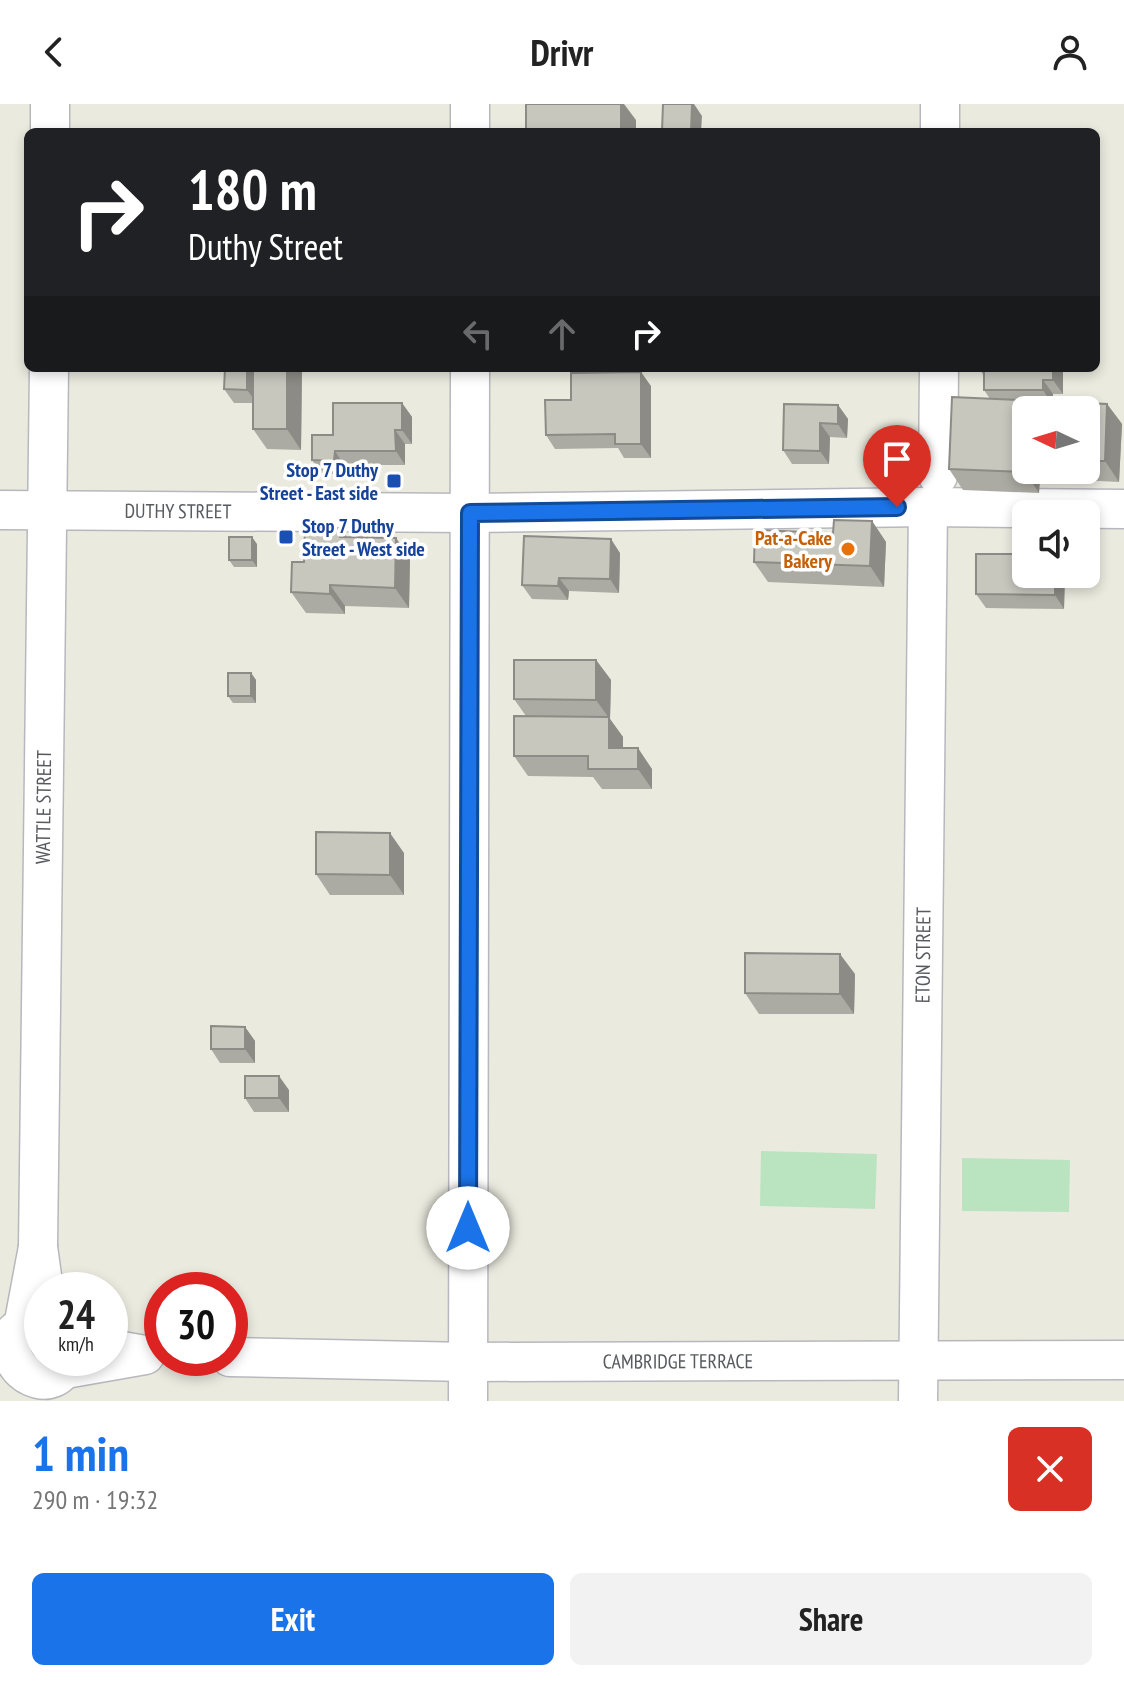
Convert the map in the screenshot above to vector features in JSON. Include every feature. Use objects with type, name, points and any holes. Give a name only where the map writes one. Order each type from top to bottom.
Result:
[{"type":"street","points":[[50,104],[50,128]]},
{"type":"street","points":[[470,104],[470,128]]},
{"type":"street","points":[[940,104],[940,128]]},
{"type":"street","name":"WATTLE STREET","points":[[36,1272],[49,372]]},
{"type":"street","points":[[468,1401],[470,372]]},
{"type":"street","name":"ETON STREET","points":[[918,1401],[933,492],[939,372]]},
{"type":"street","name":"DUTHY STREET","points":[[0,510],[470,513],[933,492],[1124,509]]},
{"type":"street","name":"WATTLE STREET","points":[[38,1247],[41,1272]]},
{"type":"street","name":"CAMBRIDGE TERRACE","points":[[248,1357],[468,1362],[1124,1360]]},
{"type":"green space","points":[[761,1151],[877,1154],[875,1209],[760,1206]]},
{"type":"green space","points":[[962,1158],[1070,1160],[1069,1212],[962,1211]]},
{"type":"building","points":[[526,104],[621,104],[621,128],[526,128]]},
{"type":"building","points":[[663,104],[692,104],[691,128],[662,128]]},
{"type":"building","points":[[225,372],[247,372],[247,390],[224,389]]},
{"type":"building","points":[[253,372],[287,372],[287,429],[253,429]]},
{"type":"building","points":[[641,372],[641,444],[615,444],[615,434],[546,435],[545,400],[571,400],[571,373]]},
{"type":"building","points":[[984,372],[1053,372],[1053,380],[1043,380],[1043,390],[984,390]]},
{"type":"building","points":[[952,397],[1012,400],[1012,471],[949,469]]},
{"type":"building","points":[[333,403],[402,403],[402,430],[395,430],[396,451],[335,451],[334,461],[312,460],[312,435],[333,435]]},
{"type":"building","points":[[784,404],[838,405],[838,424],[820,423],[820,451],[783,450]]},
{"type":"building","points":[[1100,404],[1107,404],[1105,461],[1100,461]]},
{"type":"building","points":[[834,520],[872,521],[870,566],[754,562],[755,530],[833,533]]},
{"type":"building","points":[[305,527],[341,528],[340,537],[396,538],[395,588],[330,585],[330,594],[291,592],[292,562],[304,562]]},
{"type":"building","points":[[524,536],[611,539],[610,579],[559,578],[558,586],[522,585]]},
{"type":"building","points":[[229,537],[252,537],[252,560],[229,560]]},
{"type":"building","points":[[976,554],[1012,554],[1012,588],[1055,588],[1055,595],[976,594]]},
{"type":"building","points":[[514,660],[596,660],[596,700],[514,699]]},
{"type":"building","points":[[228,673],[251,673],[251,696],[228,696]]},
{"type":"building","points":[[514,716],[609,717],[609,748],[638,748],[638,769],[588,769],[588,756],[514,756]]},
{"type":"building","points":[[316,832],[390,833],[390,875],[316,874]]},
{"type":"building","points":[[745,953],[840,954],[840,994],[745,993]]},
{"type":"building","points":[[211,1026],[245,1027],[245,1049],[211,1049]]},
{"type":"building","points":[[245,1076],[279,1076],[279,1098],[245,1098]]},
{"type":"place","name":"Stop 7 Duthy Street - East side","points":[[394,481]]},
{"type":"place","name":"Stop 7 Duthy Street - West side","points":[[286,537]]},
{"type":"place","name":"Pat-a-Cake Bakery","points":[[848,549]]},
{"type":"route","points":[[468,1228],[470,513],[897,507]]}]
